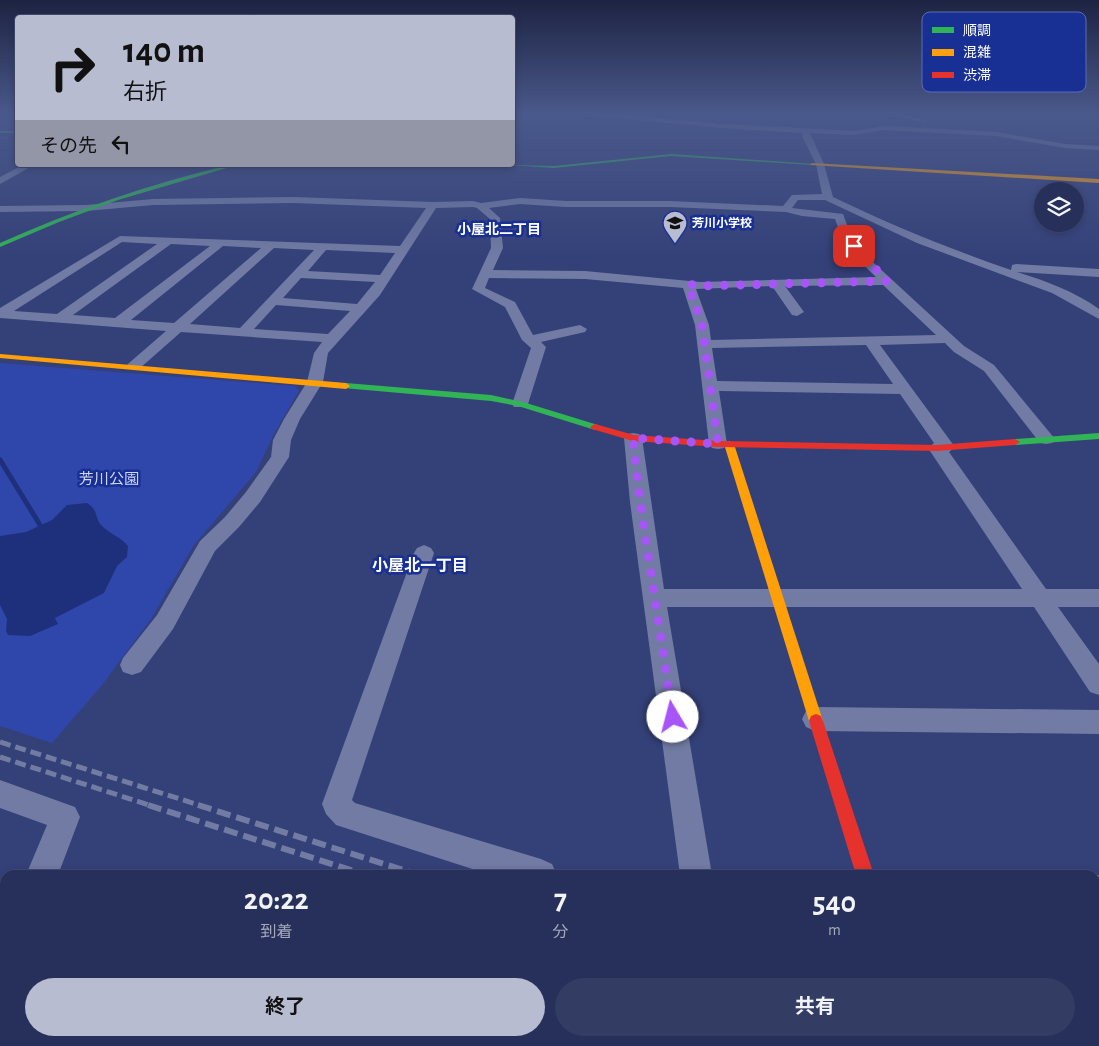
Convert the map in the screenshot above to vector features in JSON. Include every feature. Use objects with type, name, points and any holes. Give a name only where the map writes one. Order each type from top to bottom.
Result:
[{"type":"street","points":[[515,165],[554,167],[602,162]]},
{"type":"street","points":[[782,162],[1099,181]]},
{"type":"street","points":[[820,164],[828,197]]},
{"type":"street","points":[[0,181],[26,167]]},
{"type":"street","points":[[0,245],[86,208],[171,180],[226,167]]},
{"type":"street","points":[[786,209],[794,196],[828,197],[838,204],[865,216],[992,267],[1052,288],[1076,300],[1099,315]]},
{"type":"street","points":[[0,210],[86,208],[153,202],[273,200],[433,205],[474,204],[481,206],[520,201],[566,204],[670,204],[786,209],[802,213],[838,216],[848,238],[856,249],[959,349],[989,368],[1046,439]]},
{"type":"street","points":[[132,665],[166,622],[207,546],[232,522],[253,497],[280,457],[282,440],[292,419],[315,382],[321,353],[332,338],[367,303],[433,205]]},
{"type":"street","points":[[481,206],[495,218],[497,248],[478,289],[510,306],[529,340],[540,347],[520,404]]},
{"type":"street","points":[[0,314],[120,238],[403,250]]},
{"type":"street","points":[[60,318],[170,240]]},
{"type":"street","points":[[119,322],[222,242]]},
{"type":"street","points":[[134,366],[272,244]]},
{"type":"street","points":[[244,332],[324,246]]},
{"type":"street","points":[[992,267],[1099,273]]},
{"type":"street","points":[[300,274],[384,279]]},
{"type":"street","points":[[486,274],[585,275],[700,286],[887,281]]},
{"type":"street","points":[[776,283],[797,312]]},
{"type":"street","points":[[688,284],[702,325],[711,386],[724,444],[778,600],[814,719],[863,870]]},
{"type":"street","points":[[273,301],[361,308]]},
{"type":"street","points":[[0,314],[332,338]]},
{"type":"street","points":[[529,340],[580,329]]},
{"type":"street","points":[[704,344],[948,339]]},
{"type":"street","points":[[870,341],[904,389],[941,448],[1099,684]]},
{"type":"street","points":[[0,356],[491,398],[520,404],[633,438],[724,444],[941,448],[1099,436]]},
{"type":"street","points":[[711,386],[904,389]]},
{"type":"street","points":[[633,438],[640,502],[695,870]]},
{"type":"street","points":[[424,553],[336,804],[346,815],[525,870]]},
{"type":"street","points":[[655,598],[778,600],[1099,598]]},
{"type":"street","points":[[814,719],[1099,722]]},
{"type":"street","points":[[0,794],[65,817],[44,870]]},
{"type":"green space","name":"芳川公園","points":[[0,363],[295,386],[299,391],[275,432],[256,472],[194,545],[151,619],[102,685],[52,743],[0,726]]},
{"type":"shaded area","points":[[87,503],[95,511],[102,526],[128,546],[127,557],[117,566],[104,593],[55,618],[58,624],[30,636],[8,635],[6,631],[7,619],[0,605],[0,536],[26,532],[52,520],[67,505]]},
{"type":"waterway","points":[[0,459],[3,464]]},
{"type":"waterway","points":[[2,463],[40,525]]},
{"type":"railway","points":[[0,742],[202,806]]},
{"type":"railway","points":[[0,757],[152,806]]},
{"type":"railway","points":[[148,805],[350,870]]},
{"type":"railway","points":[[198,805],[403,870]]},
{"type":"traffic: fast","points":[[515,165],[554,167],[605,162]]},
{"type":"traffic: fast","points":[[778,162],[812,164]]},
{"type":"traffic: fast","points":[[0,245],[86,209],[145,189],[228,167]]},
{"type":"traffic: fast","points":[[346,386],[491,398],[520,404],[595,427]]},
{"type":"traffic: fast","points":[[1015,442],[1099,436]]},
{"type":"traffic: slow","points":[[812,164],[1099,181]]},
{"type":"traffic: slow","points":[[0,356],[346,386]]},
{"type":"traffic: slow","points":[[729,444],[816,721]]},
{"type":"traffic: jam","points":[[595,427],[633,438],[718,444],[937,448],[1015,442]]},
{"type":"traffic: jam","points":[[816,721],[863,870]]},
{"type":"place","name":"芳川小学校","points":[[675,244]]},
{"type":"district","name":"小屋北二丁目","points":[[499,229]]},
{"type":"district","name":"小屋北一丁目","points":[[420,565]]},
{"type":"route","points":[[673,717],[640,502],[633,438],[718,444],[702,325],[688,284],[728,286],[756,283],[887,281],[860,255],[854,246]]}]
